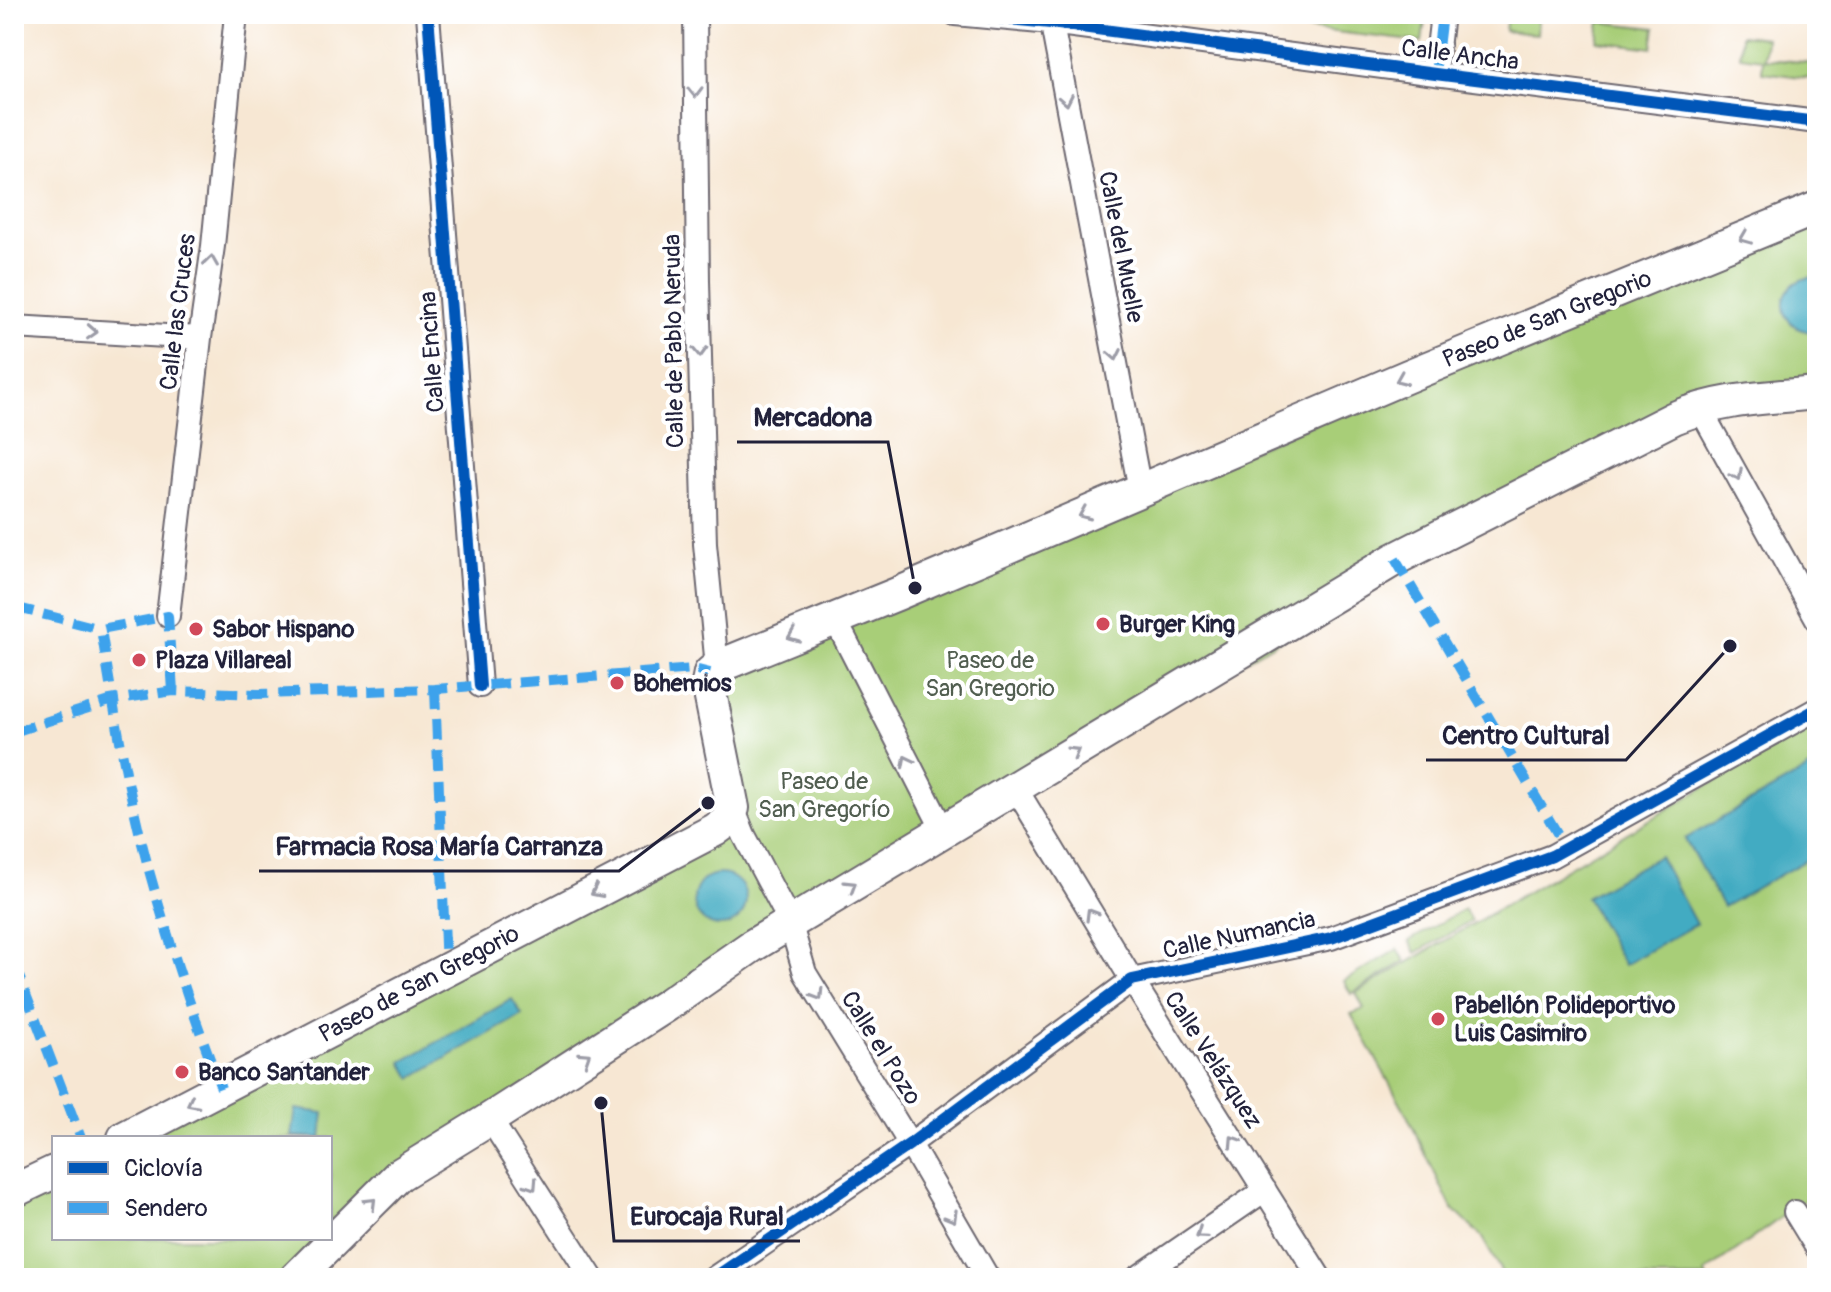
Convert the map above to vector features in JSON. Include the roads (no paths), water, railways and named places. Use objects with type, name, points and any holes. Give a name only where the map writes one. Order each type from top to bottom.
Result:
[{"type":"main road","name":"Paseo de San Gregorio","points":[[717,667],[1408,376],[1817,208]]},
{"type":"main road","points":[[296,1278],[399,1175],[667,1005],[789,918],[943,830],[1395,559],[1696,409],[1721,402],[1817,393]]},
{"type":"main road","points":[[717,667],[710,673],[708,683],[731,824]]},
{"type":"main road","name":"Paseo de San Gregorio","points":[[128,1136],[731,824]]},
{"type":"main road","points":[[14,1191],[52,1173]]},
{"type":"street","name":"Calle las Cruces","points":[[168,616],[213,246],[236,14]]},
{"type":"street","name":"Calle Encina","points":[[428,14],[480,686]]},
{"type":"street","name":"Calle de Pablo Neruda","points":[[695,14],[705,544],[717,667]]},
{"type":"street","name":"Calle Ancha","points":[[955,14],[1050,19],[1435,74],[1817,122]]},
{"type":"street","points":[[1435,74],[1442,14]]},
{"type":"street","name":"Calle del Muelle","points":[[1050,19],[1140,490]]},
{"type":"street","points":[[14,327],[200,338]]},
{"type":"street","points":[[1696,409],[1707,421],[1817,619]]},
{"type":"street","points":[[835,619],[943,830]]},
{"type":"street","name":"Calle Numancia","points":[[714,1278],[910,1144],[1132,980],[1331,938],[1552,856],[1817,709]]},
{"type":"street","name":"Calle Velázquez","points":[[1015,787],[1132,980],[1320,1278]]},
{"type":"street","points":[[731,824],[789,918]]},
{"type":"street","name":"Calle el Pozo","points":[[789,918],[805,973],[988,1278]]},
{"type":"street","points":[[490,1119],[592,1278]]},
{"type":"street","points":[[1137,1278],[1265,1190]]},
{"type":"street","points":[[1795,1212],[1817,1248]]},
{"type":"water","points":[[1817,278],[1817,332],[1803,330],[1793,324],[1786,316],[1784,306],[1790,287]]},
{"type":"water","points":[[1817,764],[1817,854],[1723,907],[1685,839]]},
{"type":"water","points":[[1659,856],[1696,924],[1624,965],[1586,897]]},
{"type":"water","points":[[720,874],[738,882],[746,900],[738,918],[720,926],[702,918],[694,900],[702,882]]},
{"type":"water","points":[[512,999],[522,1015],[411,1078],[402,1062]]},
{"type":"water","points":[[296,1109],[324,1113],[321,1136],[292,1136]]},
{"type":"place","name":"Mercadona","points":[[915,588]]},
{"type":"place","name":"Burger King","points":[[1103,624]]},
{"type":"place","name":"Sabor Hispano","points":[[196,629]]},
{"type":"place","name":"Centro Cultural","points":[[1730,646]]},
{"type":"place","name":"Plaza Villareal","points":[[139,660]]},
{"type":"place","name":"Bohemios","points":[[617,683]]},
{"type":"place","name":"Farmacia Rosa María Carranza","points":[[708,803]]},
{"type":"place","name":"Pabellón Polideportivo Luis Casimiro","points":[[1438,1019]]},
{"type":"place","name":"Banco Santander","points":[[182,1072]]},
{"type":"place","name":"Eurocaja Rural","points":[[601,1103]]},
{"type":"park label","name":"Paseo de San Gregorío","points":[[824,795]]}]
